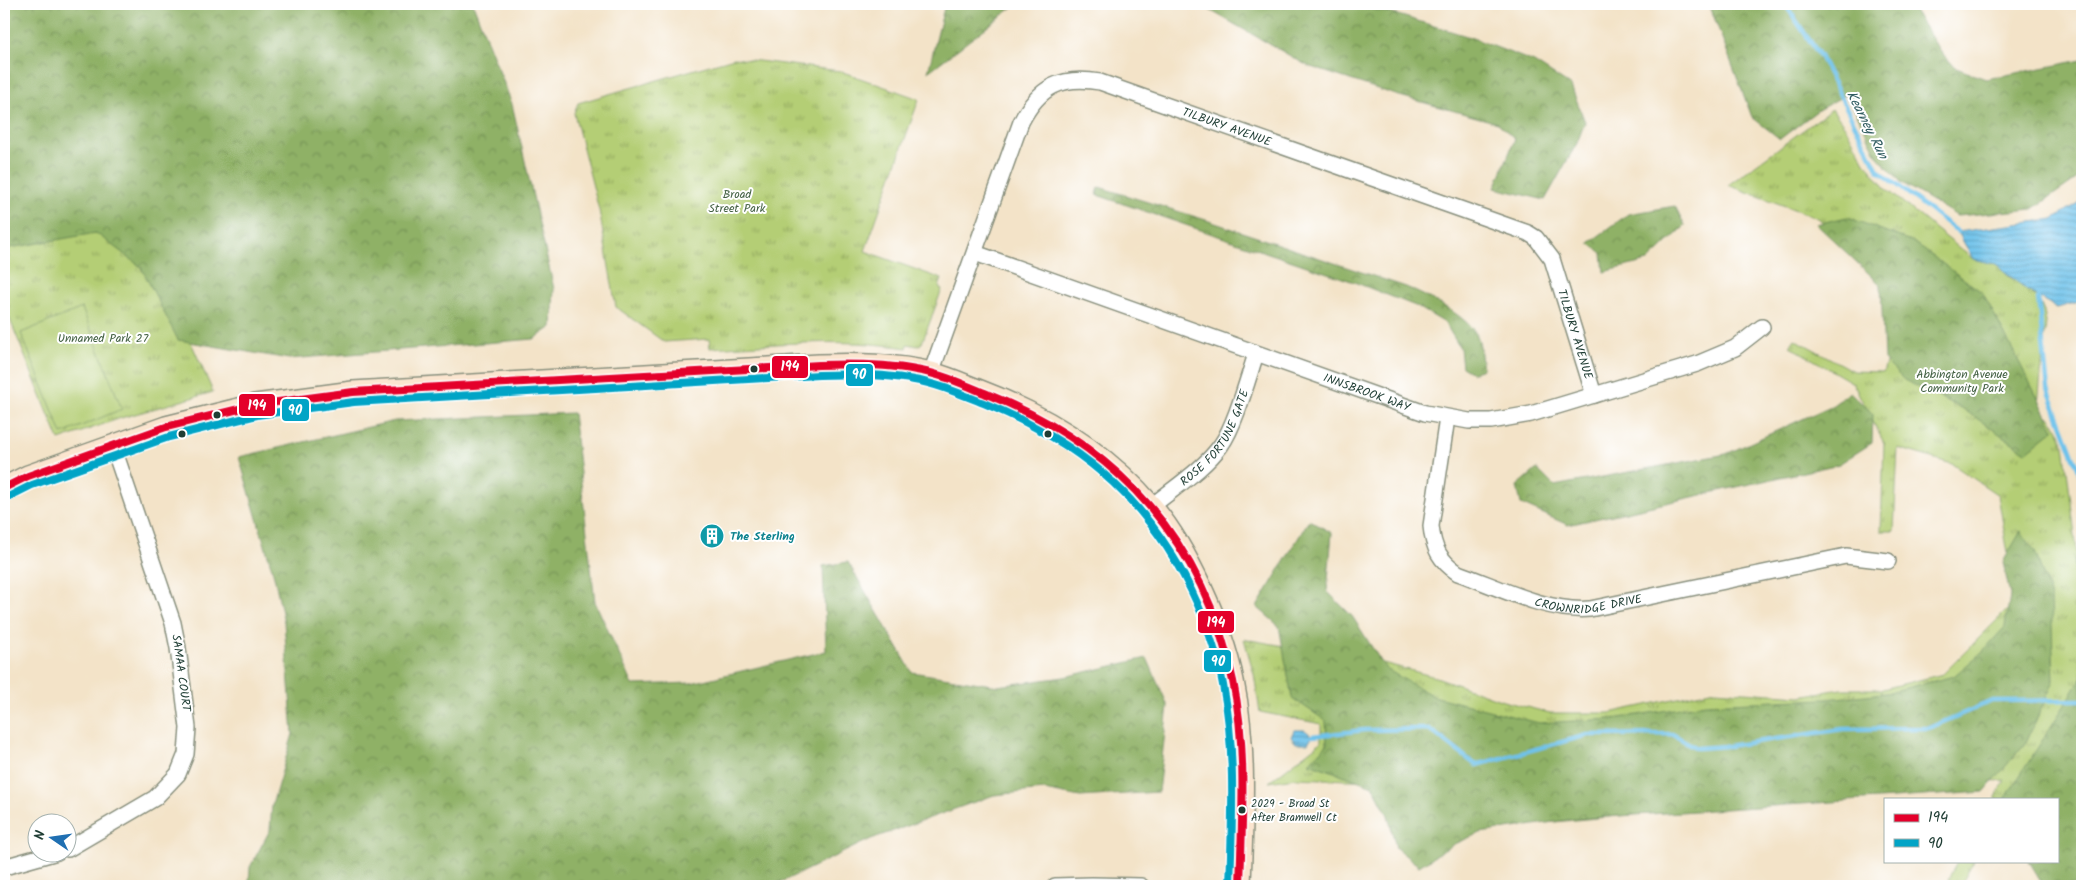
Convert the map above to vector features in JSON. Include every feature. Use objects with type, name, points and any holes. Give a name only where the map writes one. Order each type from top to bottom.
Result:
[{"type":"street","name":"TILBURY AVENUE","points":[[931,373],[1022,122],[1033,102],[1042,93],[1062,82],[1075,80],[1100,82],[1528,233],[1536,238],[1552,259],[1594,395]]},
{"type":"street","name":"INNSBROOK WAY","points":[[975,253],[1256,354],[1425,413],[1447,418],[1491,421],[1531,414],[1697,364],[1735,348],[1762,327]]},
{"type":"street","name":"ROSE FORTUNE GATE","points":[[1152,506],[1212,456],[1223,443],[1256,354]]},
{"type":"street","points":[[4,488],[28,476],[166,426],[255,405],[354,392],[830,365],[888,366],[931,373],[1010,402],[1048,422],[1084,445],[1126,480],[1152,506],[1182,552],[1205,597],[1222,640],[1233,680],[1240,723],[1243,775],[1240,886]]},
{"type":"street","name":"CROWNRIDGE DRIVE","points":[[1447,418],[1431,526],[1432,542],[1438,554],[1447,565],[1458,573],[1555,608],[1572,611],[1590,610],[1846,556],[1888,560]]},
{"type":"street","name":"SAMAA COURT","points":[[78,843],[155,798],[178,774],[186,754],[188,728],[173,622],[113,446]]},
{"type":"street","points":[[4,867],[28,860]]},
{"type":"street","points":[[1055,886],[1141,886]]},
{"type":"green space","points":[[4,4],[473,4],[512,104],[554,289],[552,327],[534,339],[289,359],[178,340],[141,267],[96,233],[4,249]]},
{"type":"green space","points":[[945,4],[1017,4],[928,72]]},
{"type":"green space","points":[[1199,4],[1350,4],[1398,15],[1470,37],[1534,62],[1571,86],[1585,122],[1577,143],[1545,200],[1495,188],[1515,139],[1498,123],[1396,95],[1308,66]]},
{"type":"green space","points":[[1709,4],[1910,4],[1940,51],[1956,68],[1986,79],[2082,60],[2082,175],[2033,209],[1957,216],[1902,183],[1878,157],[1847,94],[1818,110],[1780,139],[1752,117]]},
{"type":"green space","name":"Unnamed Park 27","points":[[4,15],[160,272],[213,392],[121,418],[59,440],[4,305]]},
{"type":"green space","name":"Broad Street Park","points":[[734,58],[840,71],[919,99],[865,251],[942,279],[939,287],[942,289],[922,343],[918,346],[908,344],[907,348],[858,343],[809,343],[710,348],[709,339],[664,342],[616,307],[599,210],[574,113],[578,103]]},
{"type":"green space","name":"Abbington Avenue Community Park","points":[[1832,109],[1846,128],[1865,162],[1885,188],[1973,259],[1996,264],[2009,277],[2016,280],[2038,298],[2046,322],[2038,405],[2042,413],[2051,418],[2060,433],[2064,445],[2078,560],[2082,568],[2082,783],[2014,798],[1996,798],[2005,780],[1490,828],[1376,781],[1294,778],[1269,782],[1321,742],[1321,724],[1260,712],[1254,674],[1244,639],[1383,663],[1439,678],[1503,701],[1550,713],[1609,713],[1715,690],[1800,696],[1841,689],[1883,689],[1943,674],[2016,601],[1998,495],[1952,464],[1898,448],[1894,531],[1881,531],[1884,443],[1853,383],[1790,346],[1795,339],[1853,371],[1883,372],[1908,298],[1818,218],[1728,185]]},
{"type":"green space","points":[[1099,187],[1206,220],[1415,291],[1447,308],[1466,322],[1473,330],[1478,338],[1483,369],[1472,373],[1462,367],[1460,348],[1445,323],[1418,307],[1354,282],[1097,195]]},
{"type":"green space","points":[[1675,206],[1685,226],[1648,261],[1604,272],[1602,253],[1589,243],[1628,214]]},
{"type":"green space","points":[[1847,217],[1913,242],[1983,293],[2054,429],[2026,452],[1963,409],[1904,380],[1884,360],[1881,285],[1816,224]]},
{"type":"green space","points":[[82,308],[122,409],[62,434],[21,333]]},
{"type":"green space","points":[[1850,392],[1873,414],[1872,443],[1839,464],[1568,525],[1521,504],[1517,486],[1537,469],[1554,486],[1726,454],[1833,405]]},
{"type":"green space","points":[[573,413],[595,602],[633,685],[691,683],[826,651],[823,566],[848,562],[912,672],[998,686],[1064,677],[1147,658],[1168,706],[1158,792],[1080,797],[1044,790],[994,795],[871,839],[773,886],[245,886],[249,882],[250,867],[270,830],[272,805],[293,734],[284,622],[274,576],[239,457],[395,421]]},
{"type":"green space","points":[[1309,520],[1332,533],[1327,591],[1352,616],[1386,669],[1433,696],[1539,723],[1613,719],[1705,704],[1826,699],[1886,693],[1954,676],[1982,652],[2005,627],[2010,595],[2003,562],[2021,531],[2035,552],[2051,597],[2054,681],[2026,742],[1984,792],[1574,819],[1480,833],[1454,844],[1419,866],[1396,848],[1388,815],[1373,786],[1309,763],[1327,744],[1326,721],[1292,698],[1279,626],[1257,607]]},
{"type":"green space","points":[[2082,558],[2082,678],[2074,559]]},
{"type":"green space","points":[[2082,678],[2082,885],[2044,886],[2030,862],[2058,862],[2058,798],[2006,798]]},
{"type":"green space","points":[[1957,862],[1973,862],[1960,886],[1948,879]]},
{"type":"water","points":[[2082,201],[2082,301],[2057,308],[2028,291],[1996,264],[1973,259],[1958,232],[2053,219]]},
{"type":"water","points":[[1294,730],[1305,730],[1312,736],[1308,743],[1296,743],[1291,737]]},
{"type":"waterway","name":"Kearney Run","points":[[1785,4],[1820,56],[1878,170],[1958,232]]},
{"type":"waterway","name":"Kearney Run","points":[[2038,298],[2048,389],[2082,479]]},
{"type":"waterway","points":[[1312,736],[1365,730],[1429,729],[1476,765],[1588,735],[1672,734],[1697,748],[1728,746],[1843,729],[1929,728],[1992,701],[2082,700]]},
{"type":"transit line","name":"194","points":[[4,488],[28,476],[166,427],[255,405],[353,392],[831,365],[868,365],[904,368],[944,377],[1036,417],[1078,442],[1116,472],[1149,505],[1177,543],[1201,585],[1220,631],[1233,681],[1242,757],[1240,886]]},
{"type":"transit line","name":"90","points":[[8,497],[32,485],[169,437],[257,415],[354,402],[831,375],[867,375],[902,378],[942,387],[1022,420],[1085,459],[1113,482],[1138,508],[1160,537],[1180,569],[1198,605],[1213,644],[1227,710],[1232,785],[1230,886]]},
{"type":"place","name":"The Sterling","points":[[712,536]]},
{"type":"place","name":"2029 - Broad St After Bramwell Ct","points":[[1242,810]]}]
